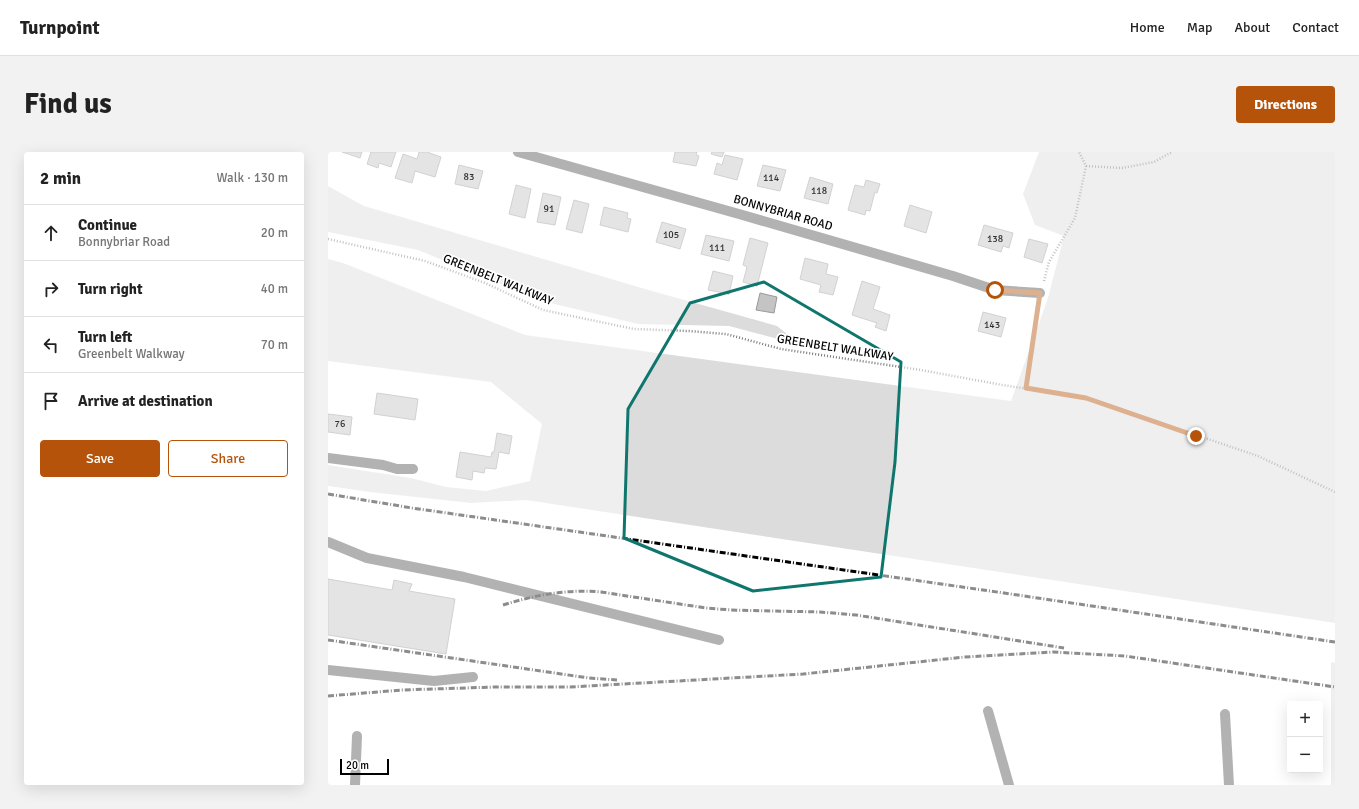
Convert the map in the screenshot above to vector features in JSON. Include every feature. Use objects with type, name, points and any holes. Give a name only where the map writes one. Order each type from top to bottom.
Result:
[{"type":"street","name":"BONNYBRIAR ROAD","points":[[518,152],[739,214],[995,290],[1040,293]]},
{"type":"street","points":[[328,458],[383,465],[397,469],[413,469]]},
{"type":"street","points":[[328,542],[367,558],[464,577],[719,640]]},
{"type":"street","points":[[329,671],[434,681],[473,677]]},
{"type":"street","points":[[988,711],[1009,785]]},
{"type":"street","points":[[1225,714],[1228,785]]},
{"type":"street","points":[[355,785],[357,736]]},
{"type":"path","points":[[1026,388],[1040,293],[1049,262],[1075,218],[1086,166],[1079,152]]},
{"type":"path","points":[[1086,166],[1122,168],[1154,162],[1172,152]]},
{"type":"path","name":"GREENBELT WALKWAY","points":[[328,239],[425,261],[485,284],[543,310],[634,329],[726,334],[781,349],[921,370],[1002,385],[1086,398],[1258,456],[1335,492]]},
{"type":"highlighted area","points":[[764,282],[901,362],[895,462],[881,577],[753,591],[624,538],[628,409],[690,303]]},
{"type":"shaded area","points":[[1039,152],[1335,152],[1335,623],[526,500],[471,503],[328,486],[328,465],[411,478],[446,487],[486,491],[530,481],[542,424],[491,382],[328,361],[328,259],[343,263],[525,335],[1011,401],[1048,298],[1064,236],[1035,225],[1023,194]]},
{"type":"shaded area","points":[[328,186],[364,206],[652,291],[777,326],[801,345],[729,326],[638,324],[542,301],[418,250],[328,232]]},
{"type":"shaded area","points":[[1331,662],[1335,663],[1335,785],[1331,785]]},
{"type":"building","points":[[342,152],[362,152],[360,158]]},
{"type":"building","points":[[371,152],[396,152],[391,167],[379,163],[378,168],[367,164]]},
{"type":"building","points":[[419,152],[427,152],[441,157],[435,177],[415,171],[412,183],[395,178],[403,154],[417,159]]},
{"type":"building","points":[[675,152],[697,152],[696,155],[699,156],[696,166],[673,162]]},
{"type":"building","points":[[712,152],[724,152],[722,157],[711,154]]},
{"type":"building","points":[[725,155],[743,159],[737,180],[714,174],[717,163],[722,165]]},
{"type":"building","points":[[459,165],[483,171],[478,189],[455,184]]},
{"type":"building","points":[[763,165],[786,170],[780,191],[757,186]]},
{"type":"building","points":[[810,177],[833,184],[828,204],[804,198]]},
{"type":"building","points":[[866,180],[880,184],[877,193],[875,192],[870,211],[866,210],[865,215],[848,210],[855,185],[864,187]]},
{"type":"building","points":[[516,185],[531,189],[525,218],[509,214]]},
{"type":"building","points":[[543,193],[561,197],[555,225],[537,222]]},
{"type":"building","points":[[574,200],[589,204],[582,233],[566,229]]},
{"type":"building","points":[[910,205],[932,212],[926,233],[904,226]]},
{"type":"building","points":[[604,207],[628,213],[627,218],[631,219],[628,232],[600,225]]},
{"type":"building","points":[[662,222],[686,229],[680,249],[656,242]]},
{"type":"building","points":[[984,225],[1013,233],[1009,248],[1003,246],[1001,252],[978,245]]},
{"type":"building","points":[[706,235],[734,241],[729,261],[701,254]]},
{"type":"building","points":[[750,238],[768,243],[757,286],[743,282],[747,267],[743,265]]},
{"type":"building","points":[[1029,239],[1048,244],[1042,263],[1024,257]]},
{"type":"building","points":[[805,258],[828,264],[826,274],[838,277],[833,295],[819,292],[821,285],[800,279]]},
{"type":"building","points":[[713,271],[733,276],[729,294],[708,290]]},
{"type":"building","points":[[862,281],[880,287],[873,309],[890,315],[886,331],[875,327],[877,323],[852,315]]},
{"type":"building","points":[[760,293],[777,297],[774,313],[756,310]]},
{"type":"building","points":[[983,312],[1006,318],[1001,337],[978,331]]},
{"type":"building","points":[[377,393],[418,399],[415,420],[374,414]]},
{"type":"building","points":[[328,414],[352,417],[350,435],[328,432]]},
{"type":"building","points":[[497,433],[512,436],[509,454],[499,452],[496,469],[485,468],[484,473],[473,471],[472,480],[456,477],[460,452],[491,457],[492,452],[494,452]]},
{"type":"building","points":[[328,579],[392,590],[394,580],[412,584],[409,591],[455,599],[446,654],[328,635]]},
{"type":"railway","points":[[328,494],[412,508],[1335,642]]},
{"type":"railway","points":[[503,605],[527,598],[563,592],[588,591],[706,608],[820,612],[856,615],[1064,648]]},
{"type":"railway","points":[[328,640],[589,678],[617,680]]},
{"type":"railway","points":[[328,696],[402,690],[495,687],[570,687],[803,674],[965,657],[1053,652],[1125,656],[1335,687]]},
{"type":"route","points":[[995,290],[1040,293],[1026,388],[1086,398],[1196,436]]}]
